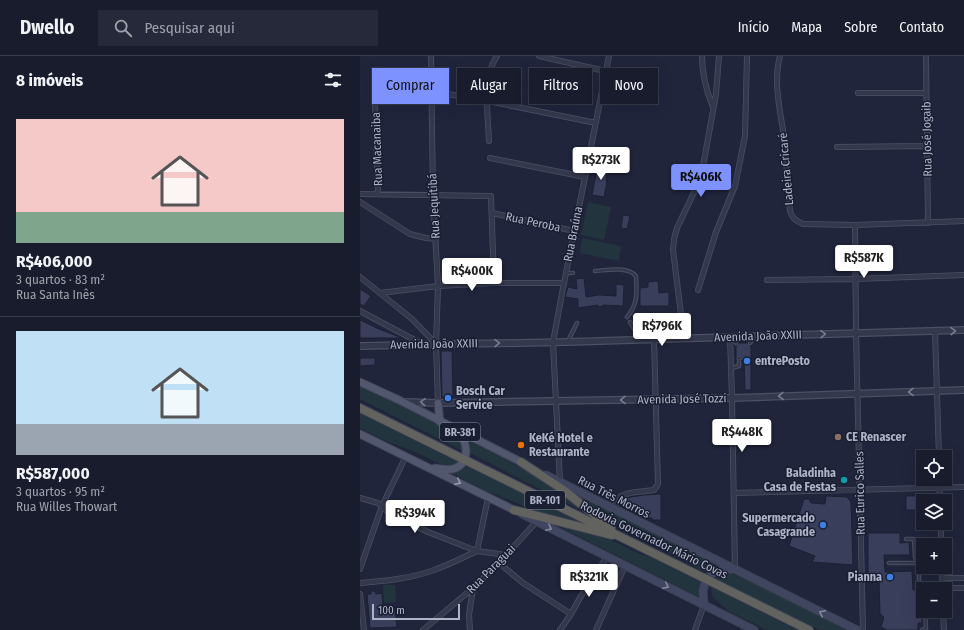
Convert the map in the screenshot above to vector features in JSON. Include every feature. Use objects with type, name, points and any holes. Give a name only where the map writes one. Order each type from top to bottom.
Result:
[{"type":"highway","name":"Rodovia Governador Mário Covas","points":[[360,408],[809,630]]},
{"type":"highway","points":[[521,462],[562,490],[626,539]]},
{"type":"highway","points":[[514,510],[626,539]]},
{"type":"main road","name":"Rua Três Morros","points":[[360,382],[857,630]]},
{"type":"main road","points":[[438,403],[440,422]]},
{"type":"main road","points":[[426,466],[452,469],[457,468],[464,459],[466,449],[465,441],[456,430]]},
{"type":"main road","points":[[360,434],[754,630]]},
{"type":"main road","points":[[704,605],[703,591],[706,579],[716,571],[723,569],[735,570]]},
{"type":"street","name":"Rua Jequitibá","points":[[431,56],[431,68]]},
{"type":"street","points":[[491,68],[493,61],[497,56]]},
{"type":"street","points":[[539,56],[600,70]]},
{"type":"street","name":"Rua Braúna","points":[[606,68],[609,56]]},
{"type":"street","points":[[702,56],[702,70],[706,90],[713,108]]},
{"type":"street","points":[[684,338],[674,255],[674,239],[677,228],[698,184],[704,161],[716,94],[719,56]]},
{"type":"street","points":[[698,290],[716,232],[735,186],[745,136],[747,56]]},
{"type":"street","name":"Ladeira Cricaré","points":[[780,56],[777,67],[776,82],[784,138],[790,211],[796,221],[802,224],[855,225],[964,221]]},
{"type":"street","name":"Rua José Jogaib","points":[[926,56],[928,223]]},
{"type":"street","points":[[858,93],[926,92]]},
{"type":"street","name":"Rua Braúna","points":[[560,482],[553,342],[600,99]]},
{"type":"street","name":"Rua Macanaiba","points":[[375,104],[378,194]]},
{"type":"street","name":"Rua Jequitibá","points":[[430,104],[433,196],[438,286],[436,344],[438,403]]},
{"type":"street","points":[[488,104],[489,141]]},
{"type":"street","points":[[503,104],[596,122]]},
{"type":"street","points":[[837,146],[926,146]]},
{"type":"street","points":[[490,158],[584,176]]},
{"type":"street","points":[[360,194],[491,196],[494,283]]},
{"type":"street","points":[[360,202],[410,234],[436,239]]},
{"type":"street","name":"Rua Peroba","points":[[492,213],[574,230]]},
{"type":"street","name":"Rua Eurico Salles","points":[[855,225],[859,490],[863,630]]},
{"type":"street","points":[[767,280],[855,279],[964,275]]},
{"type":"street","points":[[360,277],[412,319],[436,344]]},
{"type":"street","points":[[380,293],[438,286],[494,283],[564,283]]},
{"type":"street","points":[[360,311],[422,344]]},
{"type":"street","name":"Avenida João XXIII","points":[[360,346],[567,342],[964,330]]},
{"type":"street","points":[[935,332],[939,450]]},
{"type":"street","points":[[731,337],[735,570]]},
{"type":"street","points":[[615,510],[616,502],[620,496],[654,490],[657,488],[654,339]]},
{"type":"street","name":"Avenida José Tozzi","points":[[400,401],[438,403],[732,398],[964,390]]},
{"type":"street","points":[[360,568],[382,506],[406,456]]},
{"type":"street","points":[[734,493],[964,487]]},
{"type":"street","points":[[940,488],[940,494]]},
{"type":"street","points":[[360,498],[378,503],[387,511],[421,528],[477,551],[506,555]]},
{"type":"street","points":[[477,551],[488,498]]},
{"type":"street","name":"Rua Paraguai","points":[[423,630],[473,588],[499,563],[537,522]]},
{"type":"street","points":[[360,583],[402,579],[430,572],[477,551]]},
{"type":"street","points":[[560,630],[571,614],[580,596],[607,557]]},
{"type":"street","points":[[499,563],[523,583],[571,614]]},
{"type":"street","points":[[596,630],[625,566]]},
{"type":"street","points":[[942,574],[942,582]]},
{"type":"street","points":[[942,578],[964,578]]},
{"type":"street","points":[[470,630],[469,615],[473,588]]},
{"type":"street","points":[[952,588],[964,588]]},
{"type":"street","points":[[360,594],[364,630]]},
{"type":"street","points":[[695,630],[704,605]]},
{"type":"street","points":[[944,618],[944,630]]},
{"type":"lane","points":[[595,271],[627,270],[633,272],[636,276],[637,290],[635,305],[627,317]]},
{"type":"lane","points":[[566,273],[574,273]]},
{"type":"lane","points":[[630,322],[640,339]]},
{"type":"lane","points":[[567,342],[577,323]]},
{"type":"lane","points":[[731,337],[736,343]]},
{"type":"lane","points":[[750,343],[754,337]]},
{"type":"lane","points":[[732,368],[739,366],[739,361]]},
{"type":"lane","points":[[906,539],[914,539],[916,558]]},
{"type":"lane","points":[[889,563],[916,563]]},
{"type":"lane","points":[[922,630],[926,628],[925,618]]},
{"type":"shaded area","points":[[588,202],[611,207],[604,240],[581,235]]},
{"type":"shaded area","points":[[582,238],[621,246],[619,261],[580,253]]},
{"type":"shaded area","points":[[360,384],[455,431],[458,435],[463,451],[360,399]]},
{"type":"shaded area","points":[[360,413],[458,462],[452,466],[446,467],[413,451],[381,439],[360,428]]},
{"type":"shaded area","points":[[469,438],[500,455],[506,460],[551,483],[590,515],[470,453]]},
{"type":"shaded area","points":[[464,465],[593,529],[533,511],[513,501],[486,491],[451,473]]},
{"type":"shaded area","points":[[558,483],[720,564],[705,572],[590,509]]},
{"type":"shaded area","points":[[548,521],[601,535],[640,554],[652,558],[700,582],[700,596],[699,597]]},
{"type":"shaded area","points":[[728,572],[777,593],[852,630],[820,630],[715,579],[718,575]]},
{"type":"shaded area","points":[[383,585],[395,585],[396,602],[384,603]]},
{"type":"shaded area","points":[[711,587],[797,630],[767,630],[728,611],[714,598]]},
{"type":"building","points":[[598,164],[608,166],[604,197],[592,195]]},
{"type":"building","points":[[623,215],[630,216],[627,229],[621,228]]},
{"type":"building","points":[[584,278],[586,297],[599,295],[616,296],[616,284],[624,285],[623,306],[603,305],[598,307],[598,305],[578,308],[578,299],[565,297],[568,287],[577,289],[576,279]]},
{"type":"building","points":[[658,281],[659,293],[669,292],[669,306],[640,306],[640,288],[648,287],[648,282]]},
{"type":"building","points":[[360,289],[371,296],[364,306],[360,304]]},
{"type":"building","points":[[360,320],[379,329],[402,338],[360,338]]},
{"type":"building","points":[[739,343],[747,343],[751,345],[751,390],[745,390],[744,361],[739,358],[736,361],[736,346]]},
{"type":"building","points":[[441,351],[452,351],[453,397],[442,397]]},
{"type":"building","points":[[360,358],[375,358],[375,365],[360,366]]},
{"type":"building","points":[[661,494],[661,520],[643,518],[644,515],[637,515],[638,512],[632,512],[632,506],[619,505],[625,498]]},
{"type":"building","name":"Supermercado Casagrande","points":[[826,496],[847,497],[851,502],[853,565],[812,562],[815,556],[789,546],[804,499],[809,499],[811,503],[825,504]]},
{"type":"building","points":[[906,496],[916,496],[916,510],[906,510]]},
{"type":"building","name":"Pianna","points":[[868,533],[900,533],[900,543],[909,542],[910,555],[884,555],[885,572],[912,571],[913,590],[916,590],[916,618],[922,618],[922,623],[918,623],[918,630],[887,630],[881,627],[884,617],[880,614],[879,582],[868,582]]},
{"type":"building","points":[[371,591],[375,591],[376,594],[382,593],[383,610],[395,609],[397,627],[370,628],[367,594],[371,594]]},
{"type":"place","name":"entrePosto","points":[[747,361]]},
{"type":"place","name":"Bosch Car Service","points":[[448,398]]},
{"type":"place","name":"CE Renascer","points":[[838,437]]},
{"type":"place","name":"KeKé Hotel e Restaurante","points":[[521,445]]},
{"type":"place","name":"Baladinha Casa de Festas","points":[[844,480]]},
{"type":"place","name":"Supermercado Casagrande","points":[[823,525]]},
{"type":"place","name":"Pianna","points":[[890,577]]}]
